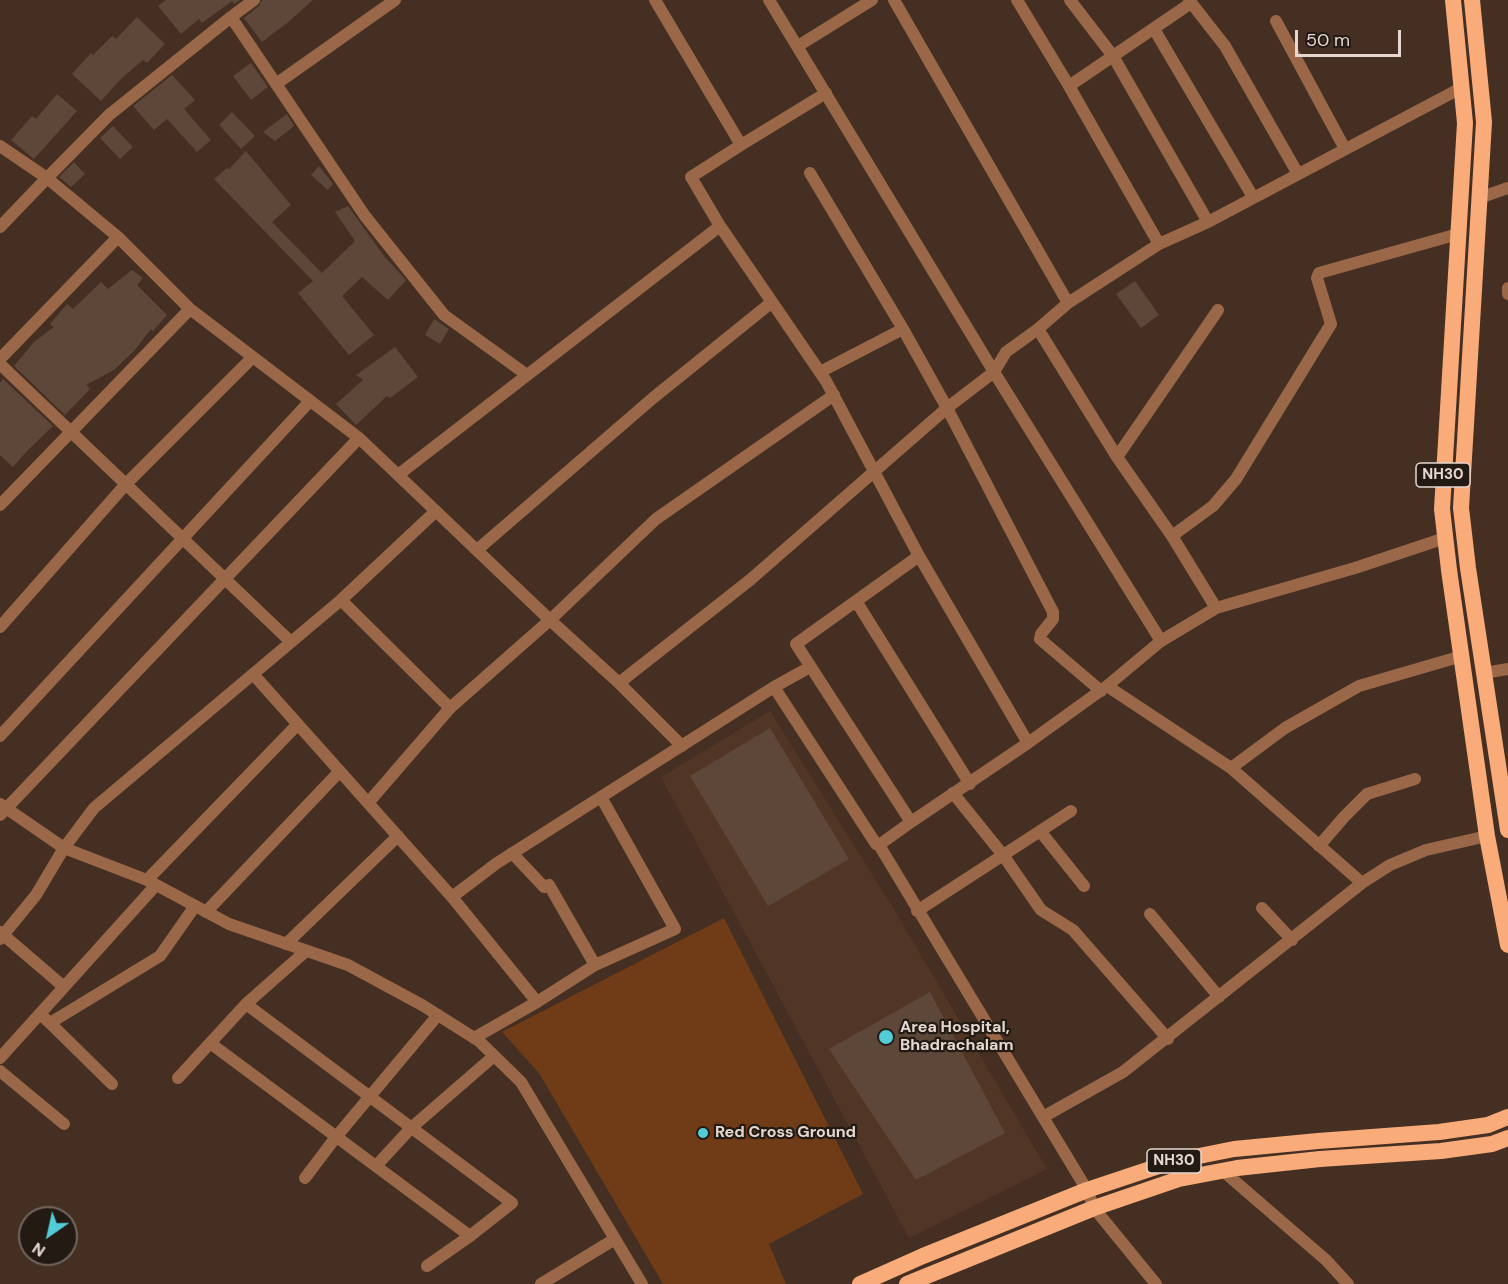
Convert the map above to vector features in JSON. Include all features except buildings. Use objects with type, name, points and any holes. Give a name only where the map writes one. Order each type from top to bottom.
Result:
[{"type":"highway","name":"NH30","points":[[1453,0],[1465,123],[1442,509],[1487,836],[1508,945]]},
{"type":"highway","name":"NH30","points":[[1472,0],[1484,122],[1461,508],[1508,830]]},
{"type":"highway","name":"NH30","points":[[860,1284],[1087,1190],[1174,1161],[1234,1149],[1439,1132],[1507,1120]]},
{"type":"highway","name":"NH30","points":[[907,1284],[1094,1208],[1179,1179],[1320,1159],[1441,1151],[1492,1144],[1508,1138]]},
{"type":"street","points":[[0,227],[109,115],[254,0]]},
{"type":"street","points":[[276,84],[395,0]]},
{"type":"street","points":[[656,0],[741,145]]},
{"type":"street","points":[[769,0],[994,372],[1161,641]]},
{"type":"street","points":[[798,46],[872,0]]},
{"type":"street","points":[[894,0],[1068,303]]},
{"type":"street","points":[[1017,0],[1159,243]]},
{"type":"street","points":[[1070,0],[1113,56],[1208,222]]},
{"type":"street","points":[[1069,86],[1190,2],[1225,46],[1298,174]]},
{"type":"street","points":[[231,17],[365,216],[444,315],[527,375]]},
{"type":"street","points":[[1276,21],[1345,149]]},
{"type":"street","points":[[1154,29],[1253,197]]},
{"type":"street","points":[[619,683],[750,580],[873,471],[947,408],[994,372],[1006,352],[1068,303],[1159,243],[1208,222],[1461,88]]},
{"type":"street","points":[[826,93],[691,177],[720,226],[834,395],[919,556],[1028,742]]},
{"type":"street","points":[[0,146],[47,178],[118,237],[190,309],[359,438],[619,683],[682,746]]},
{"type":"street","points":[[810,173],[947,408],[1053,612],[1053,618],[1041,634],[1040,639],[1043,644],[1104,689],[1231,768],[1362,883]]},
{"type":"street","points":[[1479,198],[1508,189]]},
{"type":"street","points":[[398,475],[720,226]]},
{"type":"street","points":[[1172,536],[1213,506],[1236,478],[1331,324],[1317,278],[1319,273],[1458,234]]},
{"type":"street","points":[[0,359],[118,237]]},
{"type":"street","points":[[1508,288],[1508,294]]},
{"type":"street","points":[[477,550],[652,398],[772,302]]},
{"type":"street","points":[[0,505],[190,309]]},
{"type":"street","points":[[1118,457],[1218,310]]},
{"type":"street","points":[[820,372],[903,329]]},
{"type":"street","points":[[1038,329],[1216,608]]},
{"type":"street","points":[[0,627],[126,484],[253,357]]},
{"type":"street","points":[[0,364],[291,642]]},
{"type":"street","points":[[368,802],[450,708],[550,620],[656,519],[834,395]]},
{"type":"street","points":[[0,736],[309,401]]},
{"type":"street","points":[[359,438],[2,809],[64,849],[152,883],[229,924],[348,965],[438,1015],[474,1038],[521,1082],[642,1284]]},
{"type":"street","points":[[64,987],[1,936],[36,895],[64,849],[94,808],[341,600],[436,511]]},
{"type":"street","points":[[879,845],[1104,689],[1161,641],[1216,608],[1445,538]]},
{"type":"street","points":[[910,822],[796,644],[919,556]]},
{"type":"street","points":[[341,600],[450,708]]},
{"type":"street","points":[[856,601],[970,783]]},
{"type":"street","points":[[1231,768],[1285,728],[1359,686],[1462,656]]},
{"type":"street","points":[[452,897],[512,854],[774,687],[810,667]]},
{"type":"street","points":[[1484,673],[1508,669]]},
{"type":"street","points":[[253,674],[452,897],[537,1002]]},
{"type":"street","points":[[774,687],[876,844],[879,845],[1087,1190],[1094,1208],[1156,1284]]},
{"type":"street","points":[[0,1058],[152,883],[298,724]]},
{"type":"street","points":[[50,1023],[160,956],[201,909],[340,771]]},
{"type":"street","points":[[1319,846],[1367,794],[1416,779]]},
{"type":"street","points":[[953,793],[1003,855],[1041,910],[1073,930],[1168,1039]]},
{"type":"street","points":[[474,1038],[595,965],[675,929],[601,797]]},
{"type":"street","points":[[917,911],[1071,811]]},
{"type":"street","points":[[1040,831],[1083,886]]},
{"type":"street","points":[[286,944],[398,836]]},
{"type":"street","points":[[1042,1117],[1123,1072],[1168,1039],[1362,883],[1390,865],[1426,850],[1487,836]]},
{"type":"street","points":[[512,854],[544,887],[549,885],[595,965]]},
{"type":"street","points":[[1262,908],[1292,940]]},
{"type":"street","points":[[1150,914],[1219,997]]},
{"type":"street","points":[[178,1078],[246,1004],[306,951]]},
{"type":"street","points":[[246,1004],[512,1203],[470,1236],[426,1266]]},
{"type":"street","points":[[40,1014],[112,1084]]},
{"type":"street","points":[[305,1178],[336,1137],[438,1015]]},
{"type":"street","points":[[210,1043],[470,1236]]},
{"type":"street","points":[[376,1166],[411,1128],[494,1056]]},
{"type":"street","points":[[0,1071],[64,1124]]},
{"type":"street","points":[[1223,1171],[1326,1260],[1348,1284]]},
{"type":"street","points":[[541,1284],[615,1239]]},
{"type":"shaded area","name":"Area Hospital, Bhadrachalam","points":[[770,711],[892,906],[1047,1169],[909,1238],[661,777]]},
{"type":"shaded area","name":"Red Cross Ground","points":[[724,918],[863,1194],[769,1244],[786,1284],[663,1284],[539,1073],[502,1032]]},
{"type":"place","name":"Area Hospital, Bhadrachalam","points":[[886,1037]]},
{"type":"place","name":"Red Cross Ground","points":[[703,1133]]}]
